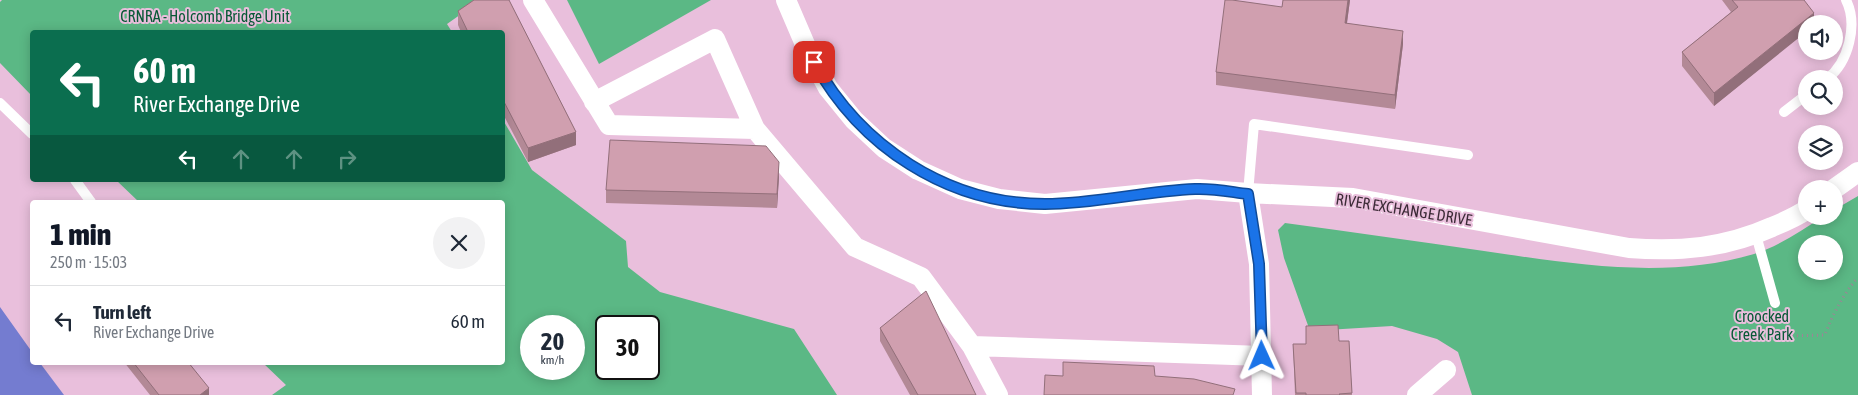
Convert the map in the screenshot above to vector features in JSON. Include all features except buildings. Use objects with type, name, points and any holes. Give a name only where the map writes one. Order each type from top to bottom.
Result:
[{"type":"street","points":[[533,0],[608,125],[756,129]]},
{"type":"street","name":"RIVER EXCHANGE DRIVE","points":[[786,0],[807,49],[828,88],[854,120],[884,148],[918,170],[960,189],[999,199],[1044,204],[1197,189],[1248,194],[1353,198],[1629,248],[1653,250],[1692,250],[1724,245],[1756,235],[1798,214]]},
{"type":"street","points":[[594,102],[715,39],[756,129],[855,247],[921,278],[972,346],[998,395]]},
{"type":"street","points":[[1843,183],[1858,172]]},
{"type":"street","points":[[1248,194],[1259,264],[1262,395]]},
{"type":"street","points":[[972,346],[1262,356]]},
{"type":"street","points":[[1417,395],[1446,370]]},
{"type":"lane","points":[[1838,70],[1854,43],[1852,8],[1846,0]]},
{"type":"lane","points":[[1784,112],[1798,101]]},
{"type":"lane","points":[[0,103],[30,132]]},
{"type":"lane","points":[[1248,194],[1254,124],[1468,155]]},
{"type":"lane","points":[[76,182],[90,200]]},
{"type":"lane","points":[[1756,235],[1775,303]]},
{"type":"path","points":[[1787,336],[1825,335],[1833,313],[1845,292],[1858,277]]},
{"type":"green space","name":"CRNRA - Holcomb Bridge Unit","points":[[2,0],[481,0],[447,24],[451,30],[30,30],[30,94],[0,63],[0,2]]},
{"type":"green space","points":[[567,0],[711,0],[599,64]]},
{"type":"green space","points":[[505,123],[532,170],[626,241],[628,267],[660,292],[794,329],[837,395],[272,395],[286,385],[265,365],[505,365],[505,200],[137,200],[118,182],[505,182]]},
{"type":"green space","name":"Croocked Creek Park","points":[[1858,196],[1858,395],[1472,395],[1458,352],[1437,339],[1392,326],[1310,331],[1284,258],[1278,230],[1285,223],[1551,261],[1585,265],[1653,268],[1721,262],[1754,254],[1764,251],[1810,225],[1843,225],[1843,205]]},
{"type":"water","points":[[0,307],[30,349],[30,365],[42,365],[64,395],[0,395]]},
{"type":"route","points":[[814,62],[828,88],[854,120],[884,148],[918,170],[960,189],[999,199],[1044,204],[1197,189],[1248,194],[1259,264],[1262,356]]}]
